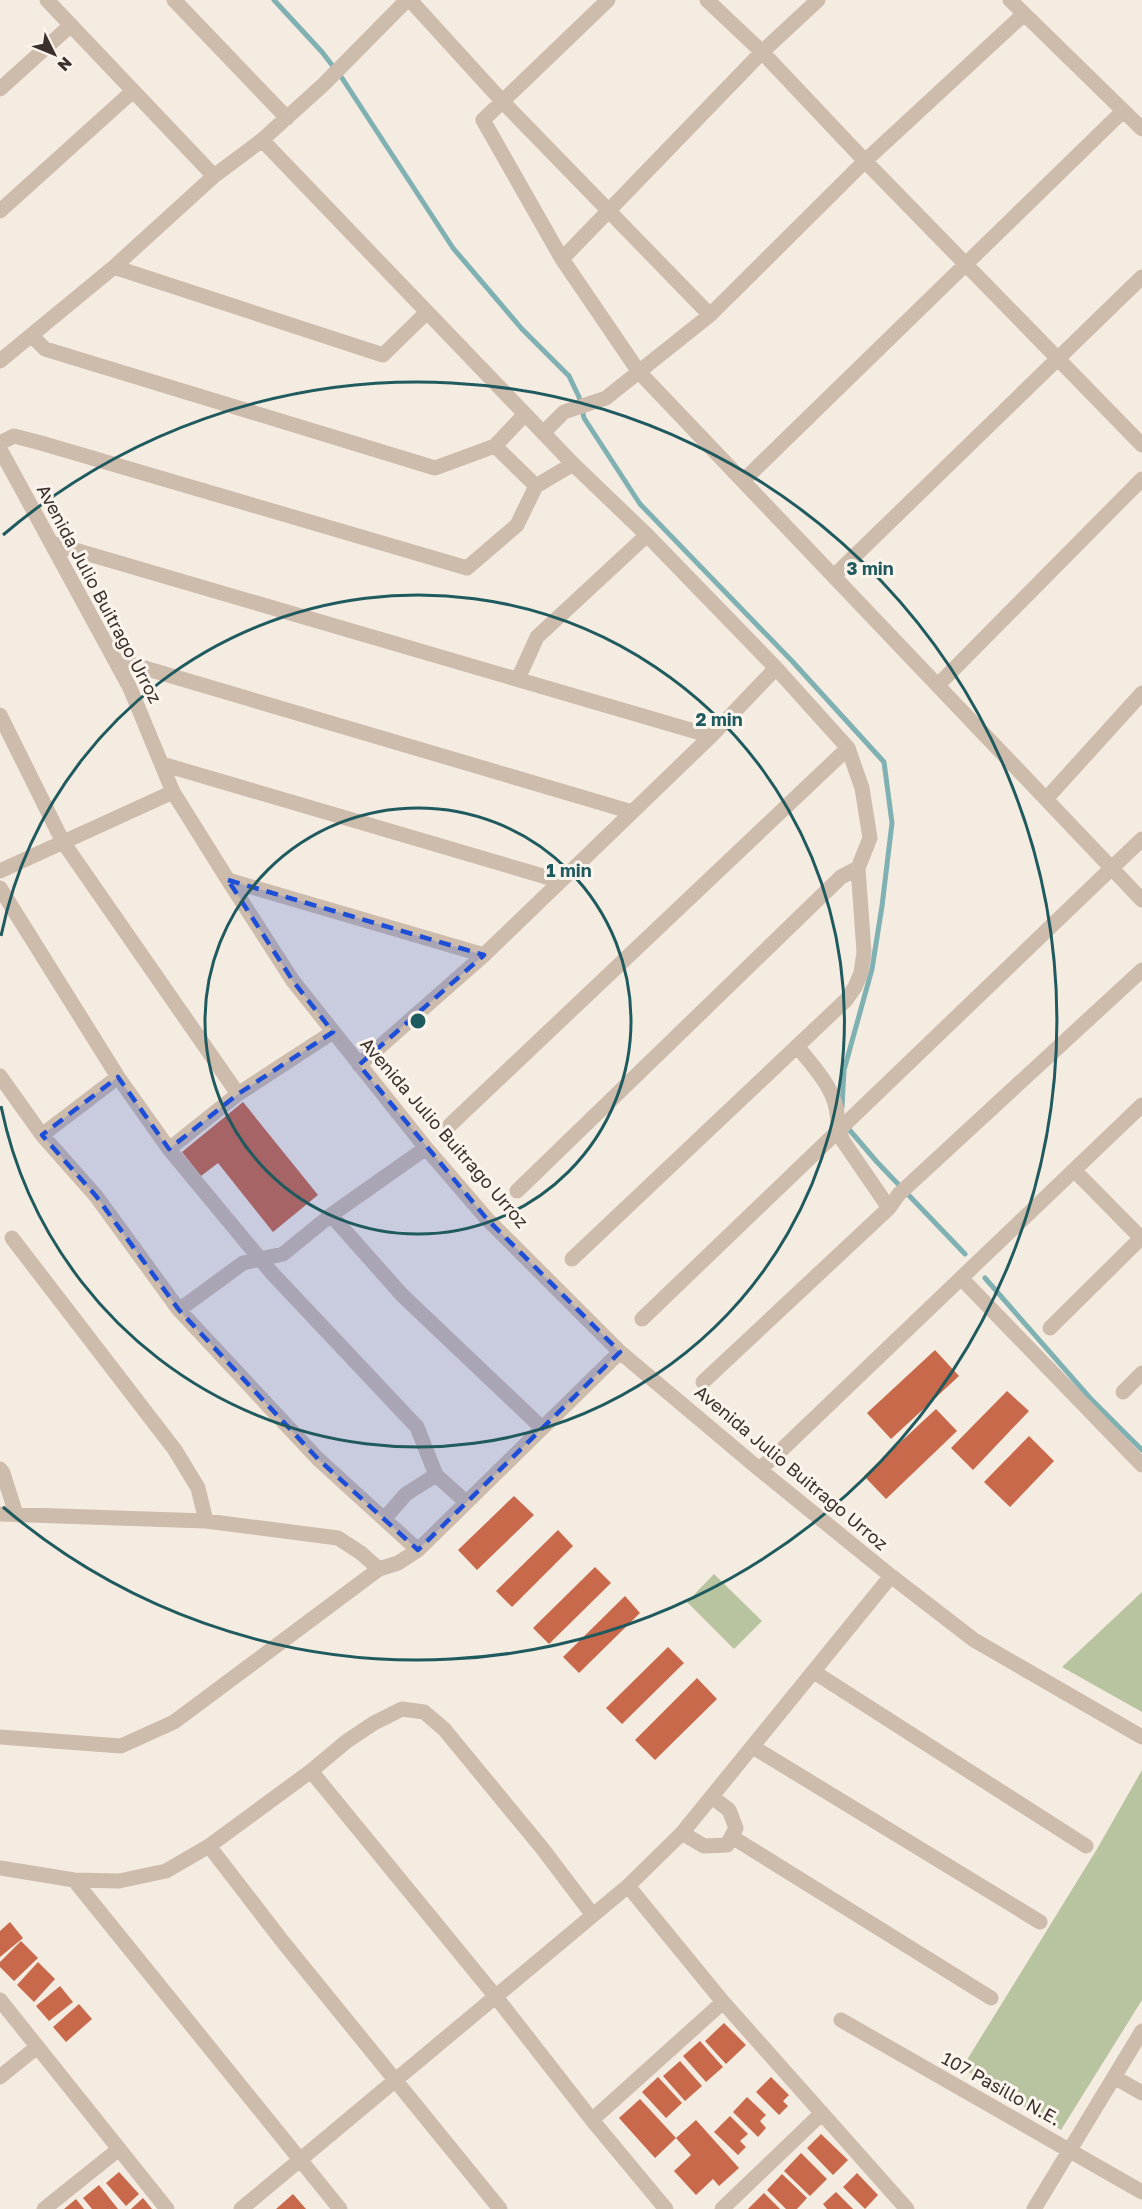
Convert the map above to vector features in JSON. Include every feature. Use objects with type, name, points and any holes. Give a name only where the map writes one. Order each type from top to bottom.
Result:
[{"type":"street","points":[[47,0],[214,176]]},
{"type":"street","points":[[174,0],[287,118]]},
{"type":"street","points":[[0,361],[114,267],[214,176],[287,118],[408,0],[502,101],[710,315]]},
{"type":"street","points":[[608,0],[483,120],[562,259],[639,372],[1142,900]]},
{"type":"street","points":[[707,0],[762,52],[1142,445]]},
{"type":"street","points":[[562,259],[762,52],[818,0]]},
{"type":"street","points":[[1010,0],[1142,129]]},
{"type":"street","points":[[543,433],[564,412],[606,398],[710,315],[865,161],[1024,14]]},
{"type":"street","points":[[0,89],[71,25]]},
{"type":"street","points":[[0,211],[133,91]]},
{"type":"street","points":[[743,481],[1123,111]]},
{"type":"street","points":[[262,140],[573,465],[647,535],[776,668],[848,748],[862,788],[870,838],[858,868],[864,952],[861,973],[855,987],[846,1000],[572,1259]]},
{"type":"street","points":[[114,267],[383,355],[427,312]]},
{"type":"street","points":[[834,576],[1142,277]]},
{"type":"street","points":[[32,336],[45,349],[435,468],[495,446],[525,414]]},
{"type":"street","points":[[0,443],[14,436],[41,443],[467,568],[517,525],[536,486],[573,465]]},
{"type":"street","points":[[495,446],[536,486]]},
{"type":"street","name":"Avenida Julio Buitrago Urroz","points":[[0,449],[130,688],[174,792],[228,880],[293,981],[426,1148],[488,1219],[620,1352],[891,1576],[974,1640],[1142,1737]]},
{"type":"street","points":[[938,685],[1142,479]]},
{"type":"street","points":[[518,679],[537,638],[647,535]]},
{"type":"street","points":[[51,543],[711,736]]},
{"type":"street","points":[[114,659],[632,812]]},
{"type":"street","points":[[359,1065],[484,955],[711,736],[776,668]]},
{"type":"street","points":[[1046,799],[1142,693]]},
{"type":"street","points":[[0,715],[63,842],[238,1094]]},
{"type":"street","points":[[450,1125],[766,823],[848,748]]},
{"type":"street","points":[[162,764],[560,881]]},
{"type":"street","points":[[0,871],[174,792]]},
{"type":"street","points":[[642,1318],[1142,840]]},
{"type":"street","points":[[517,1191],[841,877],[858,868]]},
{"type":"street","points":[[228,880],[484,955]]},
{"type":"street","points":[[0,888],[118,1077],[169,1149],[262,1260],[417,1427],[436,1475],[466,1502]]},
{"type":"street","points":[[703,1382],[889,1208],[900,1194],[1142,970]]},
{"type":"street","points":[[169,1149],[238,1094],[333,1032]]},
{"type":"street","points":[[797,1046],[825,1079],[836,1107],[843,1140],[889,1208]]},
{"type":"street","points":[[0,1076],[42,1135],[96,1196],[179,1310],[318,1459],[418,1550]]},
{"type":"street","points":[[42,1135],[118,1077]]},
{"type":"street","points":[[759,1469],[1142,1105]]},
{"type":"street","points":[[179,1310],[243,1263],[283,1254],[331,1215],[426,1148]]},
{"type":"street","points":[[1050,1328],[1142,1238],[1074,1170]]},
{"type":"street","points":[[331,1215],[402,1294],[542,1428]]},
{"type":"street","points":[[12,1238],[174,1450],[198,1488],[206,1521]]},
{"type":"street","points":[[961,1278],[1142,1465]]},
{"type":"street","points":[[0,1737],[121,1746],[174,1722],[379,1569],[398,1563],[418,1550],[620,1352]]},
{"type":"street","points":[[1123,1392],[1142,1373]]},
{"type":"street","points":[[0,1469],[16,1514]]},
{"type":"street","points":[[384,1519],[406,1494],[436,1475]]},
{"type":"street","points":[[0,1514],[206,1521],[338,1538],[361,1553],[379,1569]]},
{"type":"street","points":[[241,2209],[628,1886],[682,1833],[891,1576]]},
{"type":"street","points":[[814,1672],[1086,1846]]},
{"type":"street","points":[[0,1868],[74,1880],[119,1881],[166,1871],[208,1846],[311,1771],[347,1741],[402,1709],[424,1712],[444,1729],[592,1914]]},
{"type":"street","points":[[753,1747],[1040,1922]]},
{"type":"street","points":[[311,1771],[666,2209]]},
{"type":"street","points":[[682,1833],[704,1846],[728,1845],[736,1828],[729,1810],[712,1797]]},
{"type":"street","points":[[732,1837],[991,1998]]},
{"type":"street","points":[[208,1846],[500,2209]]},
{"type":"street","points":[[74,1880],[340,2209]]},
{"type":"street","points":[[628,1886],[723,2002],[905,2208]]},
{"type":"street","points":[[0,2000],[167,2209]]},
{"type":"street","points":[[592,2120],[723,2002]]},
{"type":"street","name":"107 Pasillo N.E.","points":[[841,2020],[1142,2192]]},
{"type":"street","points":[[1034,2209],[1142,2031]]},
{"type":"street","points":[[0,2077],[38,2047]]},
{"type":"street","points":[[1114,2077],[1142,2093]]},
{"type":"street","points":[[722,2209],[822,2113]]},
{"type":"street","points":[[44,2209],[119,2149]]},
{"type":"highlighted area","points":[[228,880],[484,955],[359,1065],[487,1219],[620,1352],[418,1550],[318,1459],[179,1310],[96,1196],[42,1135],[118,1077],[169,1149],[238,1094],[333,1032],[293,981]]},
{"type":"green space","points":[[714,1574],[762,1621],[734,1649],[687,1602]]},
{"type":"green space","points":[[1142,1592],[1142,1712],[1062,1667]]},
{"type":"green space","points":[[1142,1770],[1142,2000],[1061,2130],[962,2068],[1097,1849]]},
{"type":"building","points":[[243,1102],[318,1195],[273,1232],[218,1163],[201,1176],[182,1152]]},
{"type":"building","points":[[935,1350],[959,1376],[891,1439],[867,1413]]},
{"type":"building","points":[[1007,1391],[1029,1411],[973,1470],[951,1448]]},
{"type":"building","points":[[936,1409],[957,1431],[886,1499],[864,1476]]},
{"type":"building","points":[[1029,1436],[1054,1461],[1010,1507],[984,1482]]},
{"type":"building","points":[[514,1496],[534,1515],[477,1570],[458,1550]]},
{"type":"building","points":[[558,1530],[573,1546],[512,1607],[496,1591]]},
{"type":"building","points":[[595,1567],[611,1583],[549,1644],[533,1628]]},
{"type":"building","points":[[625,1596],[640,1613],[579,1673],[563,1657]]},
{"type":"building","points":[[668,1647],[684,1663],[622,1724],[606,1708]]},
{"type":"building","points":[[697,1678],[717,1699],[655,1760],[635,1740]]},
{"type":"building","points":[[10,1922],[23,1938],[0,1957],[0,1931]]},
{"type":"building","points":[[21,1941],[38,1958],[14,1981],[0,1967],[0,1962]]},
{"type":"building","points":[[38,1962],[55,1979],[34,2002],[17,1985]]},
{"type":"building","points":[[60,1986],[73,2002],[49,2021],[36,2006]]},
{"type":"building","points":[[79,2004],[92,2019],[66,2042],[53,2027]]},
{"type":"building","points":[[724,2023],[746,2045],[726,2064],[705,2041]]},
{"type":"building","points":[[700,2041],[723,2067],[706,2082],[683,2056]]},
{"type":"building","points":[[680,2061],[702,2086],[685,2101],[663,2076]]},
{"type":"building","points":[[658,2077],[682,2103],[666,2118],[642,2092]]},
{"type":"building","points":[[771,2077],[789,2095],[783,2101],[788,2106],[779,2115],[756,2092]]},
{"type":"building","points":[[747,2097],[766,2115],[760,2121],[766,2128],[758,2137],[733,2112]]},
{"type":"building","points":[[640,2099],[676,2138],[655,2158],[619,2118]]},
{"type":"building","points":[[730,2116],[748,2134],[740,2141],[746,2147],[738,2155],[714,2132]]},
{"type":"building","points":[[696,2120],[739,2168],[719,2186],[713,2179],[696,2195],[674,2171],[691,2155],[676,2138]]},
{"type":"building","points":[[821,2134],[848,2160],[833,2175],[807,2148]]},
{"type":"building","points":[[801,2153],[827,2179],[810,2196],[784,2171]]},
{"type":"building","points":[[119,2172],[139,2194],[126,2206],[106,2183]]},
{"type":"building","points":[[857,2173],[878,2195],[865,2209],[843,2187]]},
{"type":"building","points":[[782,2174],[807,2198],[797,2209],[786,2209],[767,2190]]},
{"type":"building","points":[[99,2185],[118,2209],[92,2209],[83,2198]]},
{"type":"building","points":[[836,2192],[853,2209],[827,2209],[823,2204]]},
{"type":"building","points":[[764,2193],[780,2209],[748,2209]]},
{"type":"building","points":[[293,2194],[306,2209],[276,2209]]},
{"type":"building","points":[[143,2198],[152,2209],[131,2209]]},
{"type":"building","points":[[76,2199],[84,2209],[64,2209]]},
{"type":"waterway","points":[[274,0],[322,52],[342,78],[453,248],[522,329],[569,376],[579,397],[584,418],[640,504],[792,661],[884,762],[892,823],[882,906],[872,969],[844,1070],[842,1107]]},
{"type":"waterway","points":[[847,1127],[877,1162],[965,1254]]},
{"type":"waterway","points":[[985,1278],[1090,1398],[1142,1450]]}]
